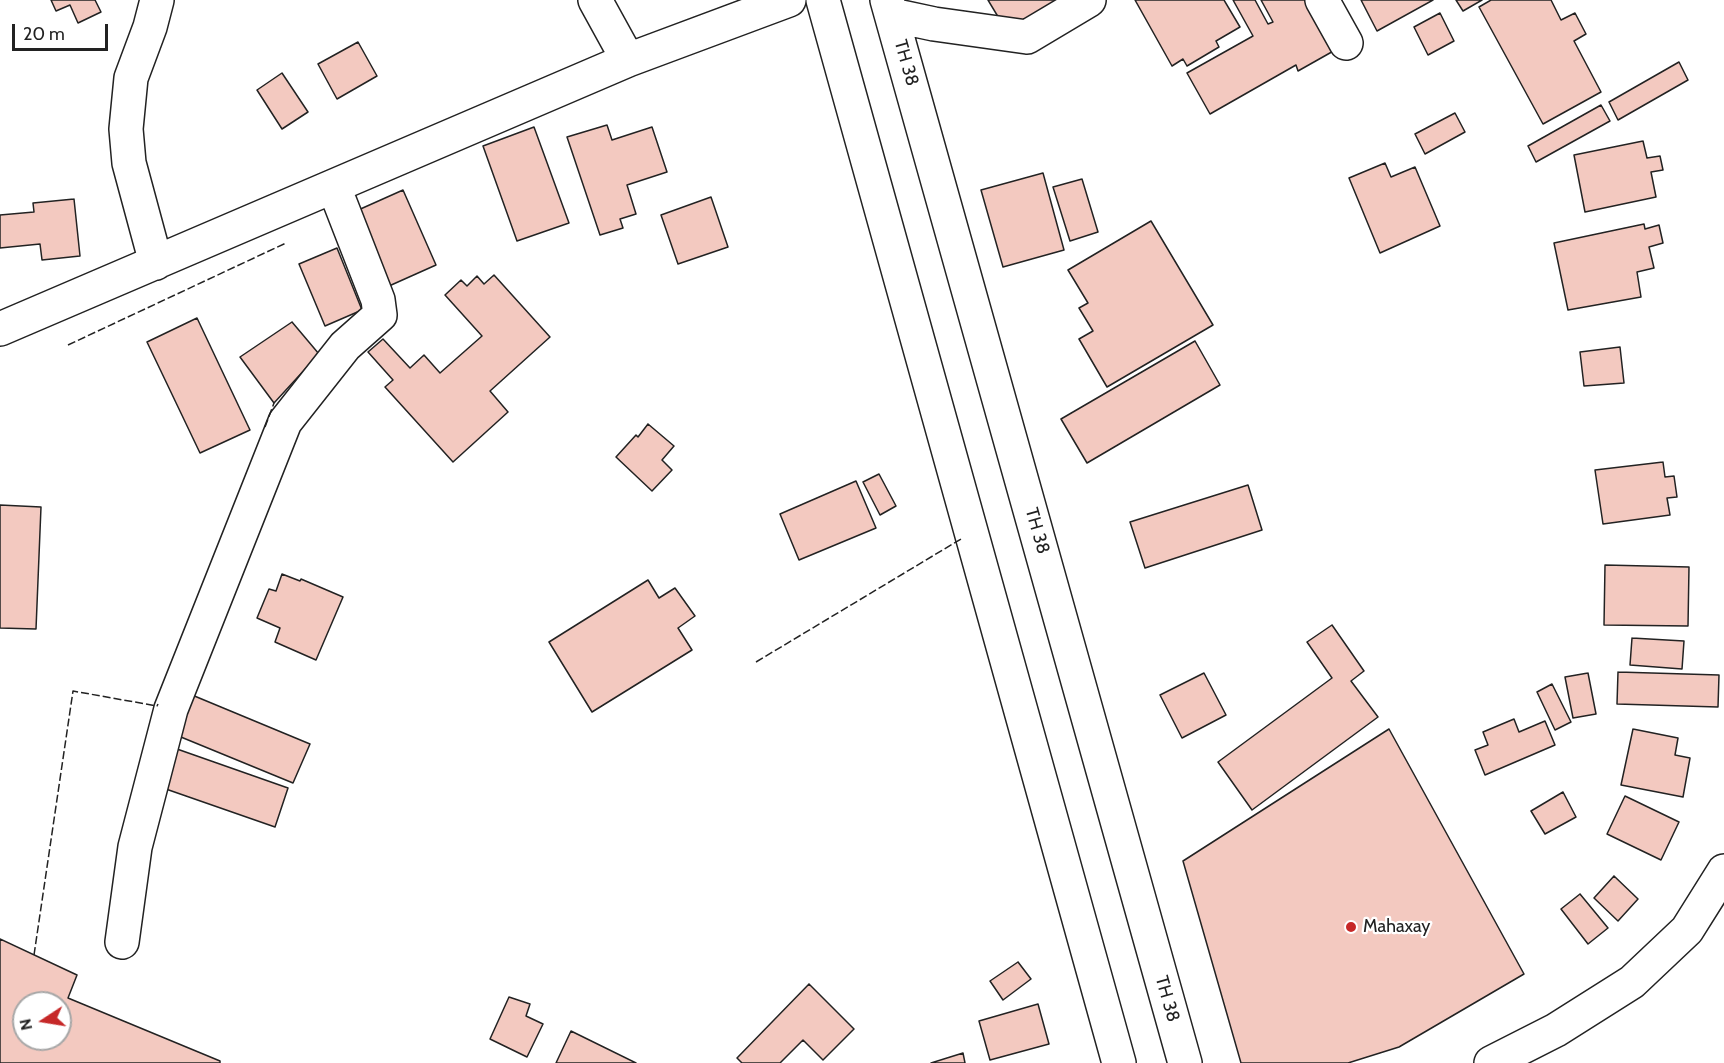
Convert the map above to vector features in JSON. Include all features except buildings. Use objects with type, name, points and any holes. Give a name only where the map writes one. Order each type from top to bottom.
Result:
[{"type":"street","points":[[156,263],[129,163],[126,129],[131,78],[150,27],[157,0]]},
{"type":"street","points":[[595,0],[628,60]]},
{"type":"street","points":[[0,329],[628,60],[789,0]]},
{"type":"street","points":[[823,0],[1119,1063]]},
{"type":"street","points":[[890,8],[934,24],[1027,37],[1089,0]]},
{"type":"street","points":[[1322,0],[1346,43]]},
{"type":"street","name":"TH 38","points":[[890,8],[1185,1063]]},
{"type":"street","points":[[122,942],[135,847],[171,709],[285,422],[345,346],[380,315],[378,300],[334,187]]},
{"type":"street","points":[[1491,1063],[1556,1030],[1632,982],[1687,930],[1724,871]]},
{"type":"fence","points":[[68,345],[286,243]]},
{"type":"fence","points":[[265,427],[274,403]]},
{"type":"fence","points":[[756,662],[961,539]]},
{"type":"fence","points":[[34,955],[73,691],[157,706],[158,704]]},
{"type":"place","name":"Mahaxay","points":[[1351,927]]}]
